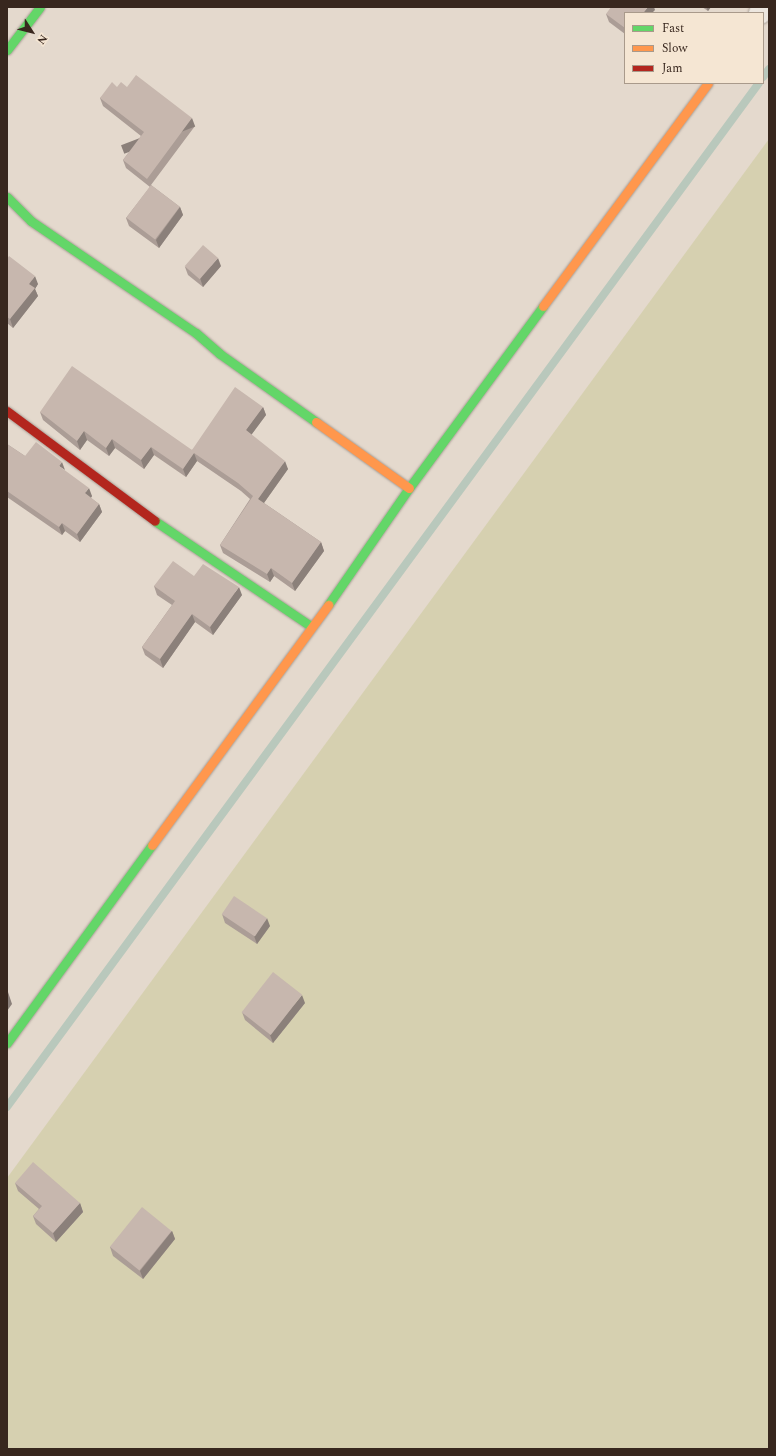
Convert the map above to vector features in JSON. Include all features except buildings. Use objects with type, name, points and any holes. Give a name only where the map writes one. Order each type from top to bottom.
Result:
[{"type":"street","points":[[7,50],[40,7]]},
{"type":"street","points":[[7,1043],[312,627],[409,488],[707,84]]},
{"type":"street","points":[[7,197],[31,221],[172,319],[196,333],[220,354],[409,488]]},
{"type":"street","points":[[7,411],[182,540],[312,627]]},
{"type":"shaded area","points":[[769,139],[769,1449],[7,1449],[7,1178]]},
{"type":"waterway","points":[[764,76],[769,69]]},
{"type":"waterway","points":[[7,1107],[758,84]]},
{"type":"traffic: fast","points":[[7,50],[40,7]]},
{"type":"traffic: fast","points":[[7,197],[31,221],[196,333],[220,354],[316,422]]},
{"type":"traffic: fast","points":[[328,605],[409,488],[543,306]]},
{"type":"traffic: fast","points":[[155,521],[312,627]]},
{"type":"traffic: fast","points":[[7,1043],[152,845]]},
{"type":"traffic: slow","points":[[543,306],[707,84]]},
{"type":"traffic: slow","points":[[316,422],[409,488]]},
{"type":"traffic: slow","points":[[152,845],[328,605]]},
{"type":"traffic: jam","points":[[7,411],[155,521]]}]
